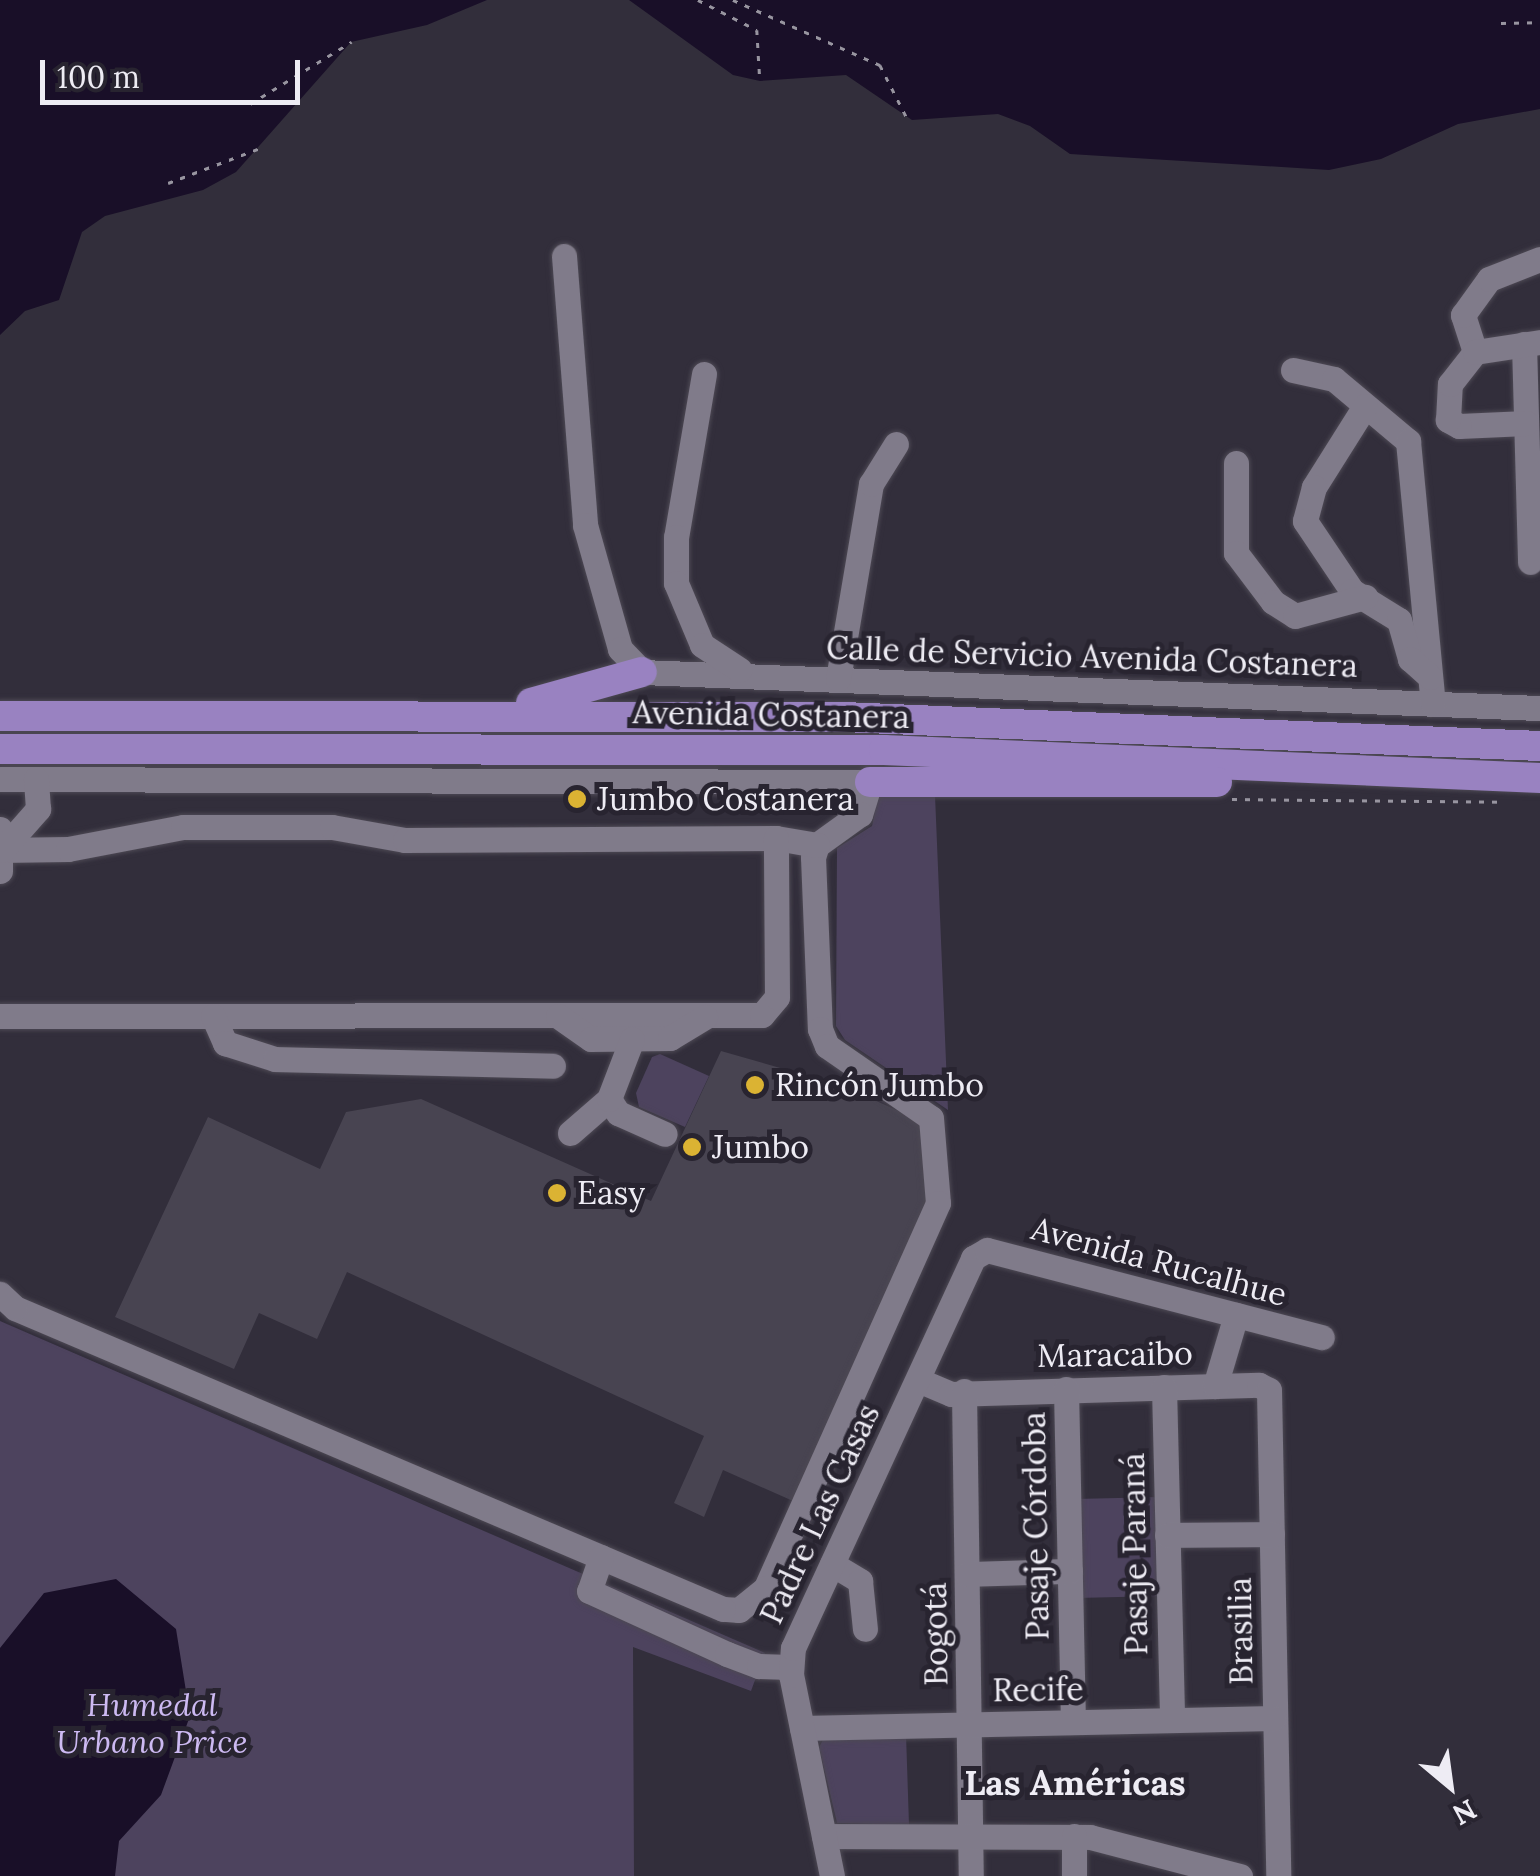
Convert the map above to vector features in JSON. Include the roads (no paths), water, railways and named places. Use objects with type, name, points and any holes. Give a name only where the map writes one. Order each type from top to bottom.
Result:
[{"type":"main road","points":[[470,715],[642,672]]},
{"type":"main road","name":"Avenida Costanera","points":[[0,716],[942,720],[1540,746]]},
{"type":"main road","name":"Avenida Costanera","points":[[0,749],[884,750],[1540,778]]},
{"type":"main road","points":[[870,782],[1189,783],[1381,772]]},
{"type":"street","points":[[564,256],[586,525],[620,649],[642,672]]},
{"type":"street","points":[[1475,352],[1463,315],[1489,279],[1540,259]]},
{"type":"street","points":[[1526,424],[1459,426],[1448,420],[1450,384],[1475,352],[1532,343],[1526,424],[1530,562]]},
{"type":"street","points":[[1294,370],[1334,379],[1408,441],[1433,704]]},
{"type":"street","points":[[704,374],[676,537],[676,583],[702,645],[725,666],[762,676]]},
{"type":"street","points":[[1365,406],[1314,487],[1304,521],[1325,558],[1365,598],[1398,620],[1410,659],[1430,677]]},
{"type":"street","points":[[838,679],[871,484],[896,444]]},
{"type":"street","points":[[1236,463],[1236,553],[1273,602],[1295,616],[1365,598]]},
{"type":"street","name":"Calle de Servicio Avenida Costanera","points":[[642,672],[1540,708]]},
{"type":"street","points":[[0,779],[870,782],[860,814],[817,845],[776,838],[405,840],[332,827],[183,827],[68,850],[1,850]]},
{"type":"street","points":[[1,850],[38,809],[36,779]]},
{"type":"street","points":[[0,1016],[762,1015],[773,1008],[776,838]]},
{"type":"street","points":[[0,1294],[15,1308],[723,1609],[754,1601],[932,1224],[938,1203],[931,1118],[826,1046],[820,1029],[817,845]]},
{"type":"street","points":[[558,1016],[591,1039],[632,1039],[670,1038],[709,1015]]},
{"type":"street","points":[[212,1016],[225,1043],[275,1059],[553,1066]]},
{"type":"street","points":[[570,1134],[608,1098],[632,1039]]},
{"type":"street","points":[[608,1098],[618,1113],[665,1134]]},
{"type":"street","name":"Avenida Rucalhue","points":[[980,1252],[1322,1337]]},
{"type":"street","name":"Padre Las Casas","points":[[832,1876],[790,1667],[832,1564],[980,1252]]},
{"type":"street","points":[[1215,1386],[1236,1315]]},
{"type":"street","points":[[922,1372],[964,1391]]},
{"type":"street","name":"Pasaje Paraná","points":[[1164,1386],[1172,1720]]},
{"type":"street","name":"Maracaibo","points":[[964,1391],[1266,1387]]},
{"type":"street","name":"Brasilia","points":[[1266,1387],[1278,1876]]},
{"type":"street","name":"Pasaje Córdoba","points":[[1066,1388],[1073,1722]]},
{"type":"street","name":"Bogotá","points":[[964,1391],[971,1876]]},
{"type":"street","points":[[1168,1535],[1272,1534]]},
{"type":"street","points":[[601,1557],[589,1591],[727,1654],[760,1666],[790,1667]]},
{"type":"street","points":[[832,1564],[860,1582],[864,1628]]},
{"type":"street","points":[[967,1574],[1070,1571]]},
{"type":"street","name":"Recife","points":[[802,1728],[1274,1718]]},
{"type":"street","points":[[824,1836],[1074,1836],[1175,1867],[1240,1876]]},
{"type":"street","points":[[1074,1836],[1074,1876]]},
{"type":"place","name":"Jumbo Costanera","points":[[577,799]]},
{"type":"place","name":"Rincón Jumbo","points":[[755,1085]]},
{"type":"place","name":"Jumbo","points":[[692,1147]]},
{"type":"place","name":"Easy","points":[[557,1193]]},
{"type":"district","name":"Las Américas","points":[[1075,1783]]},
{"type":"park label","name":"Humedal Urbano Price","points":[[152,1724]]}]
